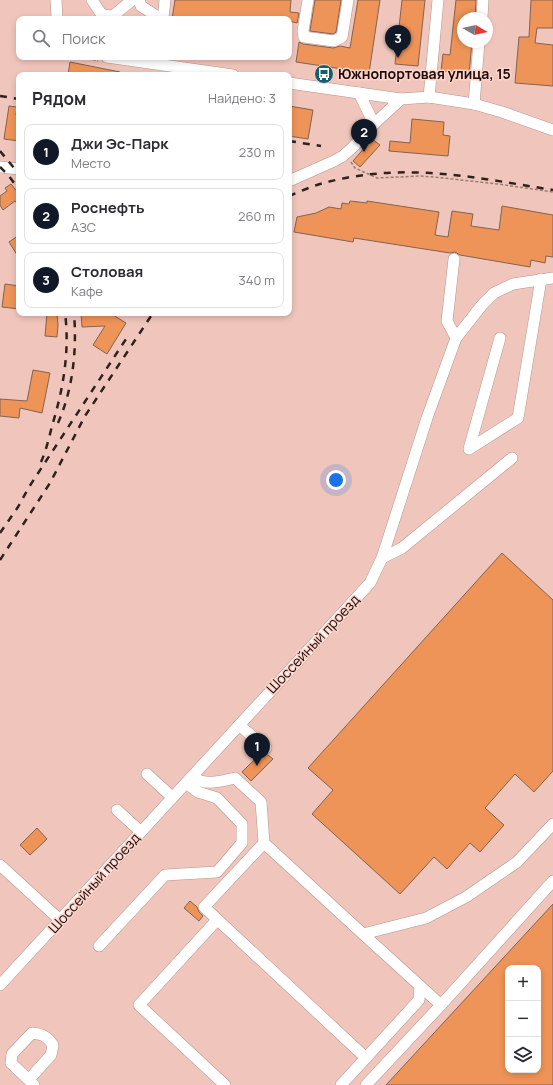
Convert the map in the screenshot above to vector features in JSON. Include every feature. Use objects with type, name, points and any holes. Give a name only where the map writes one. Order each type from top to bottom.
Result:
[{"type":"street","points":[[56,0],[58,16]]},
{"type":"street","points":[[92,0],[102,16],[113,16],[132,0]]},
{"type":"street","points":[[139,0],[141,6],[157,16]]},
{"type":"street","points":[[162,16],[165,0]]},
{"type":"street","points":[[308,0],[303,30],[304,37],[334,41],[342,37],[348,0]]},
{"type":"street","points":[[429,97],[438,0]]},
{"type":"street","points":[[483,12],[484,0]]},
{"type":"street","points":[[474,104],[479,48]]},
{"type":"street","points":[[128,60],[212,72]]},
{"type":"street","points":[[292,83],[401,98],[429,97],[474,104],[553,130]]},
{"type":"street","points":[[359,93],[374,124]]},
{"type":"street","points":[[292,180],[334,161],[353,147],[401,98]]},
{"type":"street","points":[[334,161],[352,158]]},
{"type":"street","points":[[0,167],[16,169]]},
{"type":"street","points":[[454,259],[447,321],[456,338]]},
{"type":"street","name":"Шоссейный проезд","points":[[0,986],[370,583],[382,558],[394,525],[426,418],[456,338],[494,292],[513,284],[553,278]]},
{"type":"street","points":[[500,338],[469,449],[518,418],[541,280]]},
{"type":"street","points":[[382,558],[402,548],[512,458]]},
{"type":"street","points":[[238,725],[266,748]]},
{"type":"street","points":[[148,774],[172,797]]},
{"type":"street","points":[[99,946],[165,875],[217,872],[242,843],[242,824],[218,798],[198,792],[189,780],[195,778],[210,783],[235,778],[261,802],[264,843],[441,1005]]},
{"type":"street","points":[[117,810],[141,832]]},
{"type":"street","points":[[363,934],[426,918],[466,898],[518,862],[553,824]]},
{"type":"street","points":[[264,843],[204,907],[366,1058]]},
{"type":"street","points":[[0,866],[60,920]]},
{"type":"street","points":[[366,1085],[441,1005],[553,880]]},
{"type":"street","points":[[218,920],[140,1005],[225,1085]]},
{"type":"street","points":[[341,1085],[419,1000],[420,986]]},
{"type":"path","points":[[352,158],[352,164],[355,168],[377,178],[418,176],[434,177],[553,192]]},
{"type":"building","points":[[175,0],[291,0],[290,12],[299,13],[297,23],[292,22],[292,16],[172,16]]},
{"type":"building","points":[[315,0],[341,0],[336,32],[333,34],[310,31]]},
{"type":"building","points":[[358,0],[380,0],[369,73],[296,62],[299,42],[303,44],[333,48],[340,46],[350,48]]},
{"type":"building","points":[[402,0],[425,0],[418,66],[395,64]]},
{"type":"building","points":[[456,0],[476,0],[475,12],[457,12],[457,48],[471,48],[469,74],[441,71],[443,54],[450,55]]},
{"type":"building","points":[[531,0],[553,0],[553,28],[537,28],[535,43],[553,45],[553,86],[515,83],[519,37],[529,37]]},
{"type":"building","points":[[70,62],[120,72],[68,72]]},
{"type":"building","points":[[9,106],[16,107],[16,141],[4,139]]},
{"type":"building","points":[[292,106],[313,110],[308,139],[292,136]]},
{"type":"building","points":[[412,119],[444,122],[443,135],[450,136],[448,156],[389,151],[390,141],[410,143]]},
{"type":"building","points":[[372,139],[380,145],[360,167],[353,161]]},
{"type":"building","points":[[11,184],[16,190],[16,202],[15,201],[3,210],[0,205],[0,196],[7,191],[5,188]]},
{"type":"building","points":[[350,201],[367,203],[367,201],[439,212],[435,235],[448,237],[452,211],[473,214],[471,226],[499,230],[502,206],[553,215],[553,257],[546,256],[545,263],[531,260],[530,267],[460,255],[455,252],[450,253],[354,238],[353,242],[294,232],[297,217],[316,213],[329,207],[341,209],[342,203],[349,204]]},
{"type":"building","points":[[16,237],[16,253],[9,242]]},
{"type":"building","points":[[5,284],[16,286],[16,309],[2,307]]},
{"type":"building","points":[[47,316],[57,316],[57,337],[45,336]]},
{"type":"building","points":[[81,316],[115,316],[126,323],[107,354],[93,345],[105,326],[82,327]]},
{"type":"building","points":[[33,370],[50,373],[42,413],[20,408],[19,418],[0,416],[0,399],[27,401]]},
{"type":"building","points":[[502,553],[553,600],[553,771],[534,792],[515,774],[485,808],[504,825],[480,852],[470,843],[447,869],[434,857],[400,894],[312,814],[333,790],[308,768]]},
{"type":"building","points":[[261,753],[268,755],[273,759],[251,781],[242,772]]},
{"type":"building","points":[[37,828],[47,839],[30,855],[20,845]]},
{"type":"building","points":[[190,901],[197,907],[203,916],[199,921],[184,908]]},
{"type":"building","points":[[553,904],[553,1085],[386,1085]]},
{"type":"railway","points":[[0,96],[16,99]]},
{"type":"railway","points":[[292,141],[321,146]]},
{"type":"railway","points":[[0,151],[16,170]]},
{"type":"railway","points":[[0,167],[16,186]]},
{"type":"railway","points":[[292,195],[320,184],[350,177],[380,173],[408,172],[465,176],[553,190]]},
{"type":"railway","points":[[41,462],[49,440],[62,384],[67,342],[65,316]]},
{"type":"railway","points":[[58,423],[67,397],[73,369],[75,341],[74,316]]},
{"type":"railway","points":[[0,560],[50,483],[85,416],[151,316]]},
{"type":"railway","points":[[0,533],[126,339]]},
{"type":"place","name":"Столовая","points":[[398,58]]},
{"type":"place","name":"Южнопортовая улица, 15","points":[[324,74]]},
{"type":"place","name":"Роснефть","points":[[364,152]]},
{"type":"place","name":"Джи Эс-Парк","points":[[257,766]]}]
